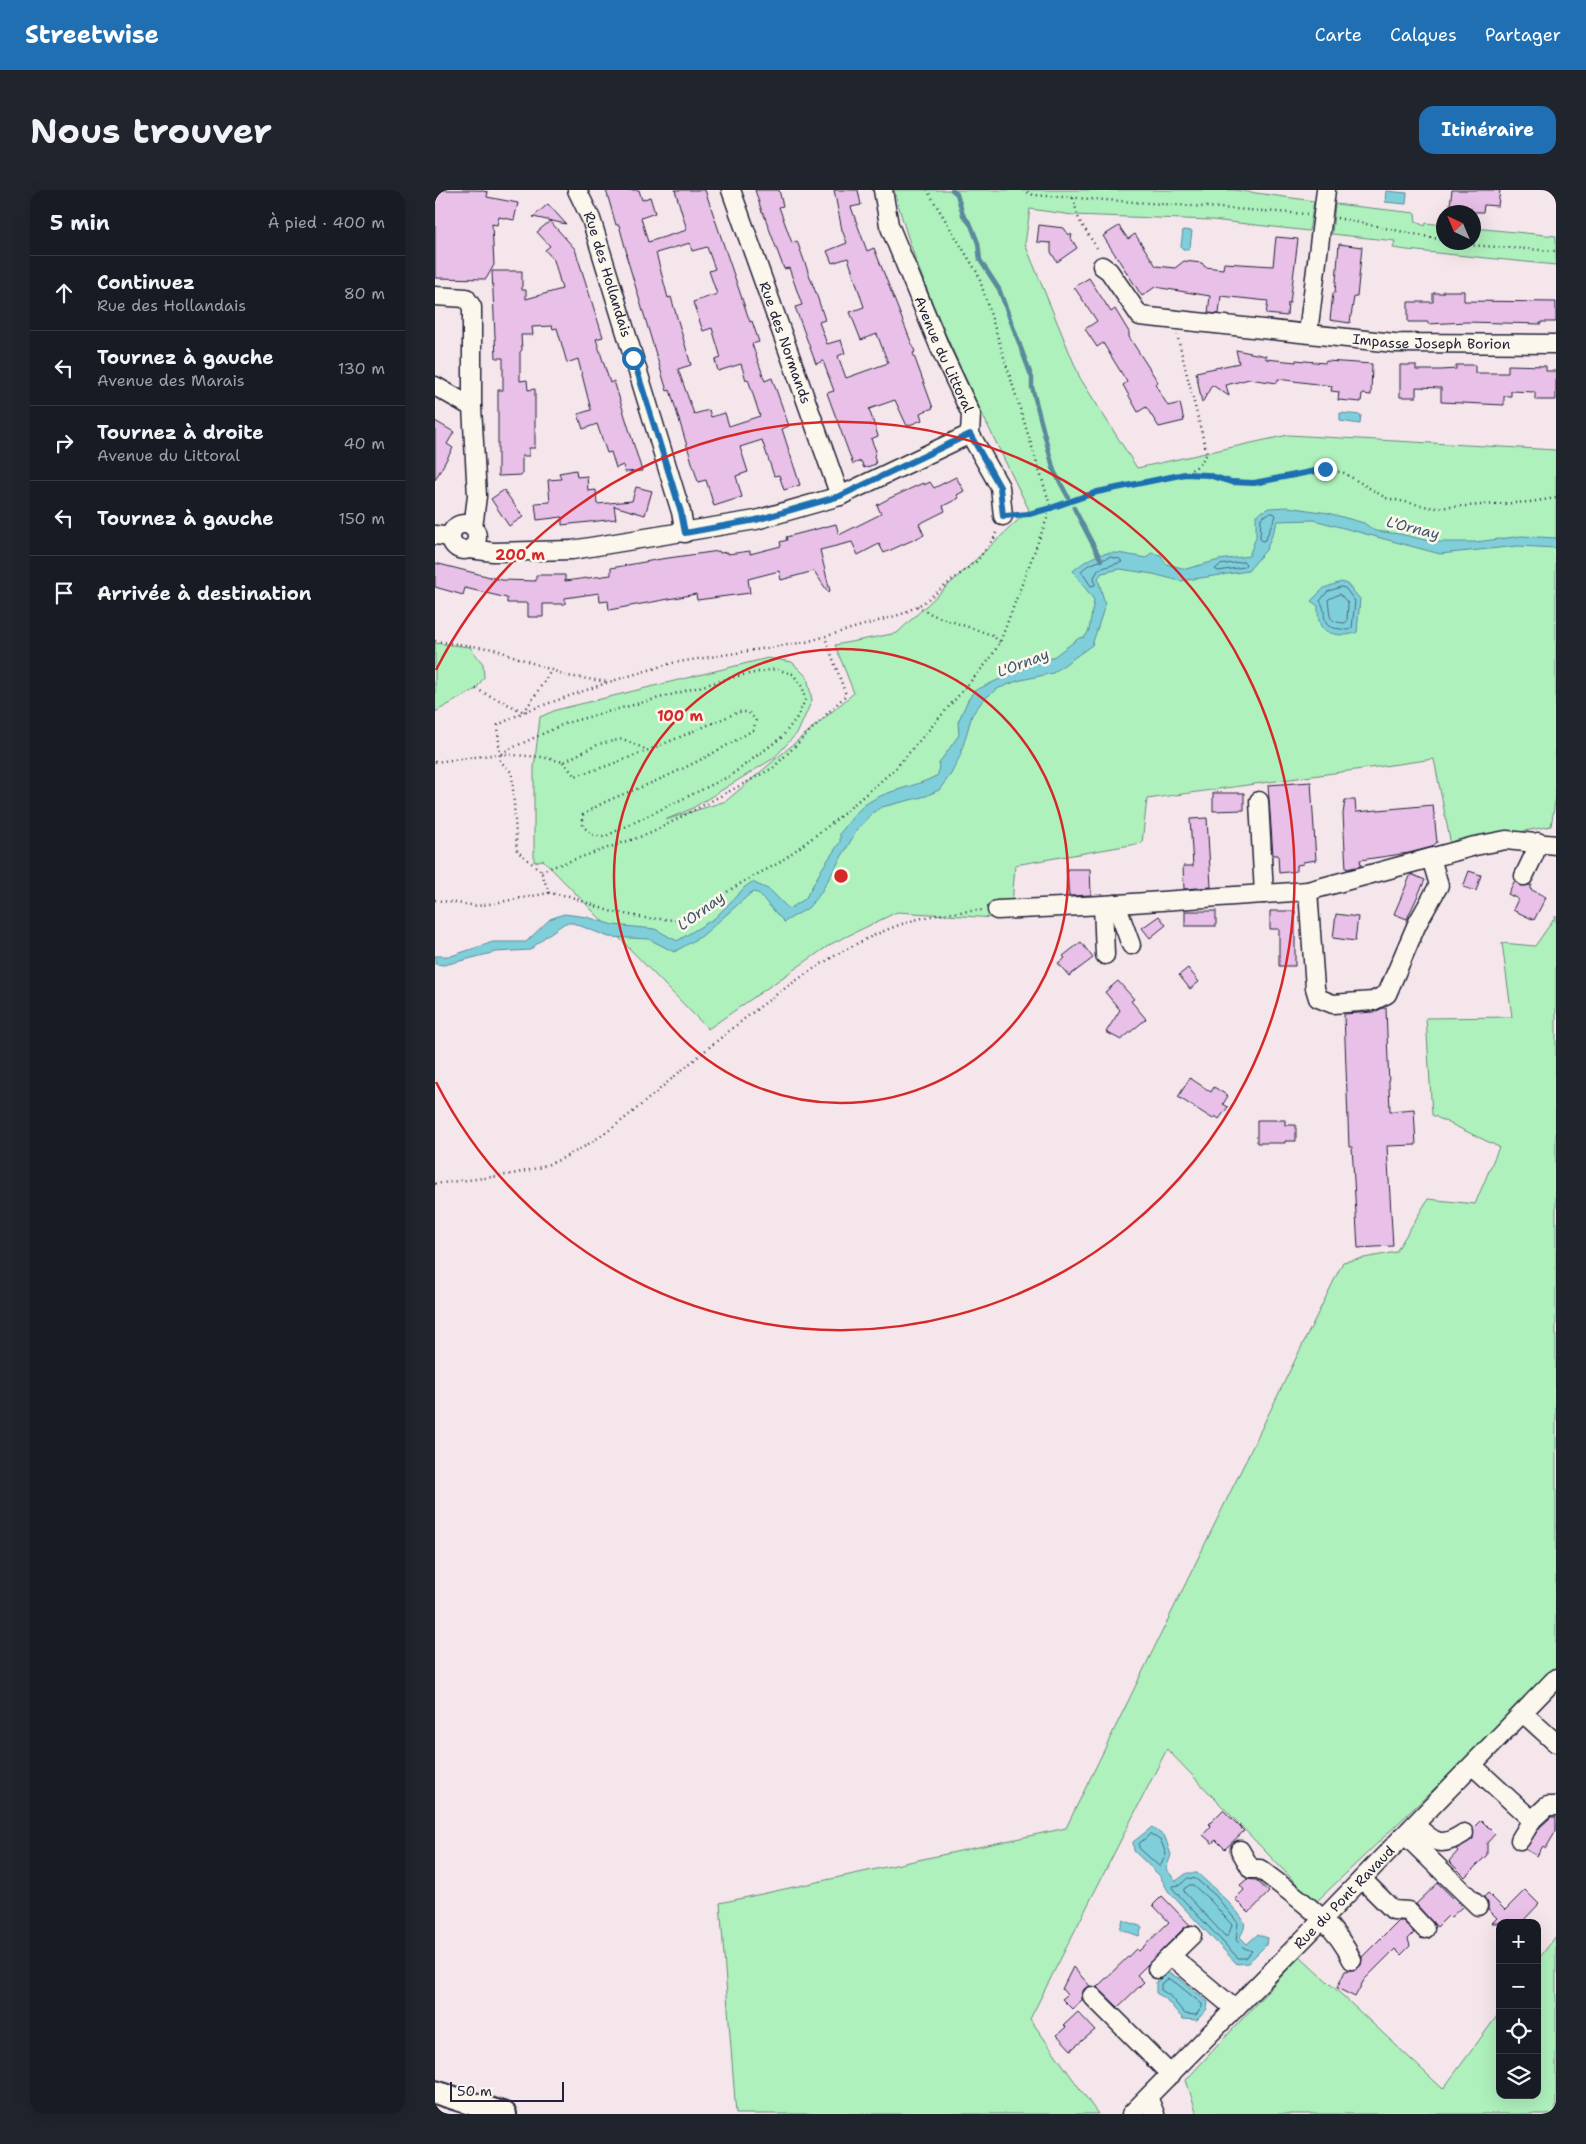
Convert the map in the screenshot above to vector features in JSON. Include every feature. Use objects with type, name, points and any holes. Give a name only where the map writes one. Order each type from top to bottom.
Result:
[{"type":"main road","points":[[435,2092],[505,2114]]},
{"type":"street","name":"Rue des Hollandais","points":[[577,190],[591,219],[681,512],[685,533]]},
{"type":"street","name":"Rue des Normands","points":[[731,190],[840,496]]},
{"type":"street","name":"Avenue du Littoral","points":[[883,190],[889,226],[940,348],[971,414],[970,434],[1000,487],[1003,516]]},
{"type":"street","points":[[1308,333],[1326,190]]},
{"type":"street","name":"Impasse Joseph Borion","points":[[1103,266],[1140,316],[1394,343],[1556,344]]},
{"type":"street","points":[[435,296],[466,298],[472,307],[472,407],[477,496],[460,535],[516,552],[572,550],[756,520],[840,496],[970,434]]},
{"type":"street","points":[[435,386],[472,407]]},
{"type":"street","points":[[1259,801],[1264,894]]},
{"type":"street","points":[[997,910],[1110,905],[1308,891],[1475,846],[1506,840],[1556,845]]},
{"type":"street","points":[[1524,876],[1535,855],[1538,842]]},
{"type":"street","points":[[1308,891],[1315,988],[1318,998],[1333,1004],[1373,1001],[1387,994],[1417,924],[1439,886],[1431,858]]},
{"type":"street","points":[[1110,905],[1131,945]]},
{"type":"street","points":[[1105,955],[1110,905]]},
{"type":"street","name":"Rue du Pont Ravaud","points":[[1131,2114],[1362,1880],[1556,1678]]},
{"type":"street","points":[[1523,1713],[1556,1743]]},
{"type":"street","points":[[1472,1765],[1532,1820]]},
{"type":"street","points":[[1520,1840],[1532,1820],[1547,1806],[1556,1806]]},
{"type":"street","points":[[1410,1830],[1433,1841],[1451,1842],[1464,1833]]},
{"type":"street","points":[[1410,1830],[1478,1906]]},
{"type":"street","points":[[1240,1850],[1251,1869],[1261,1869],[1323,1919],[1345,1943],[1352,1960]]},
{"type":"street","points":[[1362,1880],[1393,1910],[1408,1911],[1425,1929]]},
{"type":"street","points":[[1157,1969],[1192,1936]]},
{"type":"street","points":[[1171,1956],[1235,2010]]},
{"type":"street","points":[[1089,2002],[1167,2078]]},
{"type":"street","points":[[1147,2098],[1155,2114]]},
{"type":"path","points":[[435,900],[478,906],[549,893],[569,896],[609,911],[645,918],[676,920],[692,914],[746,880],[777,864],[831,824],[885,778],[895,769],[990,659],[1000,642],[1051,508],[978,274],[927,190]]},
{"type":"path","points":[[1023,190],[1033,195],[1323,215],[1436,239]]},
{"type":"path","points":[[1073,198],[1079,220],[1102,255],[1103,266]]},
{"type":"path","points":[[1481,246],[1556,251]]},
{"type":"path","points":[[1173,319],[1207,454],[1199,465],[1185,474]]},
{"type":"path","points":[[549,893],[541,871],[517,851],[513,773],[500,761],[497,726],[524,712],[609,682],[673,663],[806,642],[902,614],[917,606],[977,560],[993,538],[1003,516],[1029,514],[1097,492],[1185,474],[1208,475],[1231,482],[1254,483],[1325,469],[1344,473],[1386,498],[1434,508],[1530,502],[1556,498]]},
{"type":"path","points":[[917,606],[933,615],[992,635],[1000,642]]},
{"type":"path","points":[[541,871],[651,833],[773,768],[846,695],[825,637]]},
{"type":"path","points":[[435,641],[494,649],[568,676],[609,682]]},
{"type":"path","points":[[435,762],[499,754],[541,757],[563,762],[575,776],[603,768],[739,712],[748,712],[756,720],[753,730],[718,751],[656,781],[597,804],[583,815],[583,826],[592,836],[603,837],[730,776],[781,737],[798,716],[805,700],[803,688],[793,674],[775,669],[738,676],[566,723],[499,754]]},
{"type":"path","points":[[524,712],[551,671]]},
{"type":"path","points":[[476,689],[524,712]]},
{"type":"path","points":[[563,762],[599,744],[623,739],[647,750]]},
{"type":"path","points":[[435,1184],[521,1172],[560,1159],[619,1124],[686,1067],[816,966],[887,930],[910,921],[955,912],[997,910]]},
{"type":"green space","points":[[894,190],[1234,190],[1314,201],[1309,231],[1212,220],[1073,215],[1030,209],[1025,244],[1080,378],[1137,468],[1288,435],[1556,450],[1556,796],[1551,826],[1451,845],[1434,759],[1147,799],[1142,843],[1015,865],[1011,919],[897,912],[831,944],[708,1029],[543,860],[534,862],[534,768],[540,717],[556,710],[768,658],[792,662],[807,677],[812,700],[798,732],[774,758],[691,809],[665,820],[726,801],[854,693],[835,645],[897,633],[1029,510],[972,393],[933,304],[913,253]]},
{"type":"green space","points":[[1335,204],[1415,213],[1416,222],[1425,226],[1426,223],[1436,224],[1436,250],[1481,250],[1481,229],[1556,236],[1556,265],[1407,250],[1393,248],[1395,241],[1332,234]]},
{"type":"green space","points":[[435,643],[470,647],[483,664],[484,677],[476,689],[435,712]]},
{"type":"green space","points":[[1556,916],[1556,1672],[1315,1903],[1167,1749],[1030,2019],[1098,2114],[736,2114],[720,1903],[1066,1828],[1343,1262],[1396,1252],[1428,1199],[1475,1204],[1499,1147],[1432,1115],[1426,1018],[1512,1017],[1502,943],[1535,946]]},
{"type":"green space","points":[[1556,1936],[1556,2114],[1197,2114],[1186,2080],[1300,1956],[1443,2089],[1496,2017],[1496,2099],[1541,2099],[1541,1956]]},
{"type":"water","points":[[1386,191],[1407,193],[1406,204],[1385,202]]},
{"type":"water","points":[[1183,230],[1192,231],[1190,247],[1188,249],[1183,249],[1181,246]]},
{"type":"water","points":[[1340,413],[1361,415],[1360,424],[1340,421]]},
{"type":"water","points":[[1288,507],[1328,513],[1364,523],[1375,531],[1400,534],[1434,542],[1476,542],[1522,536],[1556,538],[1556,548],[1518,546],[1440,554],[1314,520],[1278,521],[1266,550],[1248,571],[1180,581],[1153,574],[1120,569],[1102,573],[1098,578],[1105,605],[1092,645],[1053,673],[1017,681],[997,689],[983,700],[972,715],[960,756],[951,774],[939,790],[926,796],[882,807],[872,813],[857,830],[820,894],[808,908],[784,922],[758,893],[752,892],[702,936],[674,952],[649,939],[609,937],[573,923],[565,923],[530,950],[496,952],[444,965],[435,964],[435,956],[451,956],[493,942],[526,942],[550,919],[564,914],[587,917],[613,925],[655,929],[677,941],[715,918],[752,882],[770,890],[789,909],[805,899],[840,842],[840,833],[862,807],[883,795],[938,775],[939,763],[959,735],[958,722],[974,691],[1030,665],[1052,658],[1079,638],[1085,637],[1089,630],[1094,600],[1073,571],[1092,558],[1108,553],[1146,558],[1151,553],[1161,555],[1166,564],[1186,569],[1219,560],[1249,556],[1256,537],[1256,515],[1269,508]]},
{"type":"water","points":[[1341,582],[1347,584],[1360,599],[1357,632],[1348,635],[1333,634],[1324,629],[1319,622],[1318,606],[1311,601],[1324,588]]},
{"type":"water","points":[[1152,1827],[1165,1837],[1171,1855],[1166,1869],[1176,1881],[1187,1873],[1197,1873],[1241,1917],[1245,1926],[1240,1937],[1247,1944],[1258,1934],[1267,1938],[1266,1945],[1248,1963],[1237,1964],[1168,1891],[1160,1876],[1134,1851],[1133,1842]]},
{"type":"water","points":[[1123,1920],[1142,1927],[1139,1936],[1120,1929]]},
{"type":"water","points":[[1168,1973],[1179,1978],[1208,2002],[1207,2009],[1197,2020],[1183,2019],[1165,1998],[1156,1993],[1156,1982]]},
{"type":"building","points":[[435,190],[478,190],[488,192],[487,197],[518,203],[514,220],[499,217],[497,225],[492,224],[494,265],[486,279],[435,278]]},
{"type":"building","points":[[606,190],[639,190],[642,200],[650,197],[655,213],[641,218],[648,242],[687,230],[675,190],[705,190],[750,322],[752,321],[759,342],[752,344],[765,381],[772,378],[789,426],[782,429],[800,485],[784,490],[779,475],[774,476],[762,440],[740,447],[748,472],[736,476],[742,497],[714,506],[706,480],[698,482],[670,390],[667,391],[626,255],[619,225],[616,225]],"holes":[[[690,243],[692,251],[707,247],[715,269],[709,271],[717,294],[693,302],[703,331],[712,328],[721,358],[715,360],[718,371],[741,364],[760,416],[729,426],[725,413],[711,417],[709,410],[694,414],[678,369],[691,365],[671,297],[668,298],[656,253]]]},
{"type":"building","points":[[755,190],[779,190],[783,206],[779,207],[792,243],[797,241],[825,320],[819,322],[827,344],[841,340],[845,353],[838,356],[846,378],[888,363],[877,334],[861,340],[850,312],[864,307],[848,258],[832,263],[827,251],[847,243],[842,230],[834,190],[858,190],[861,205],[851,207],[867,251],[874,248],[915,352],[913,353],[933,408],[920,413],[922,420],[907,426],[895,400],[869,409],[878,436],[871,439],[876,451],[874,456],[876,464],[864,468],[861,461],[853,464],[827,393],[834,391],[823,361],[816,364],[795,307],[802,305],[789,268],[784,269]]},
{"type":"building","points":[[1452,190],[1500,190],[1498,206],[1484,205],[1483,212],[1481,212],[1481,205],[1450,205]]},
{"type":"building","points":[[548,204],[566,224],[533,217]]},
{"type":"building","points":[[550,221],[575,249],[603,337],[596,339],[610,383],[614,381],[642,471],[625,472],[623,465],[616,468],[611,452],[607,453],[597,424],[583,429],[578,414],[591,410],[578,359],[567,363],[557,328],[553,329],[552,326],[532,327],[533,335],[521,335],[520,381],[527,380],[528,390],[535,389],[535,448],[529,448],[529,456],[522,456],[522,475],[498,476],[498,390],[503,390],[503,358],[496,358],[492,271],[522,271],[522,290],[526,290],[526,299],[562,289],[554,260],[545,250],[550,246],[537,232]]},
{"type":"building","points":[[1039,225],[1064,228],[1068,234],[1072,235],[1071,238],[1077,248],[1057,262],[1051,252],[1051,243],[1037,242]]},
{"type":"building","points":[[1119,226],[1128,239],[1135,234],[1156,266],[1175,268],[1184,261],[1202,263],[1205,267],[1223,269],[1224,263],[1273,266],[1276,237],[1298,239],[1287,316],[1266,314],[1268,301],[1221,296],[1219,314],[1208,313],[1210,296],[1155,287],[1142,296],[1103,236]]},
{"type":"building","points":[[1339,244],[1362,247],[1357,297],[1354,297],[1350,323],[1330,320],[1333,293],[1335,293]]},
{"type":"building","points":[[1089,278],[1111,312],[1115,309],[1129,332],[1129,337],[1158,382],[1155,384],[1168,406],[1180,403],[1184,421],[1159,427],[1146,407],[1138,412],[1123,385],[1127,382],[1103,343],[1097,347],[1085,329],[1097,321],[1074,287]]},
{"type":"building","points":[[1443,291],[1464,291],[1464,301],[1556,302],[1556,322],[1541,322],[1541,324],[1466,322],[1428,324],[1428,322],[1408,322],[1408,302],[1433,302],[1433,293],[1443,293]]},
{"type":"building","points":[[1236,350],[1266,356],[1266,359],[1296,362],[1296,360],[1372,364],[1371,395],[1362,394],[1361,402],[1338,400],[1339,392],[1331,391],[1332,386],[1278,379],[1277,383],[1249,379],[1226,385],[1229,396],[1212,385],[1202,403],[1196,372],[1239,363]]},
{"type":"building","points":[[1400,365],[1416,365],[1416,370],[1441,370],[1456,369],[1456,365],[1475,365],[1475,373],[1508,373],[1508,365],[1546,366],[1546,371],[1556,371],[1556,400],[1535,400],[1535,392],[1511,391],[1511,396],[1504,396],[1504,405],[1441,402],[1441,388],[1416,387],[1416,397],[1400,397]]},
{"type":"building","points":[[435,421],[454,432],[447,444],[453,448],[435,480]]},
{"type":"building","points":[[576,470],[577,477],[587,476],[588,491],[596,490],[597,504],[632,501],[636,487],[652,491],[645,515],[614,506],[616,519],[562,525],[562,517],[537,520],[535,503],[550,502],[548,480],[561,479],[559,473]]},
{"type":"building","points":[[956,477],[964,491],[957,495],[959,498],[943,506],[945,511],[919,524],[924,535],[884,553],[879,544],[858,555],[852,542],[820,550],[830,591],[828,592],[814,571],[781,580],[779,571],[748,579],[750,593],[697,600],[696,594],[609,610],[608,601],[600,602],[599,593],[565,598],[565,604],[543,604],[543,617],[528,617],[528,603],[507,603],[507,598],[465,588],[463,595],[435,587],[435,563],[502,580],[536,581],[536,575],[565,575],[565,581],[611,575],[611,568],[661,559],[719,551],[720,553],[728,552],[728,554],[750,551],[750,554],[781,546],[780,542],[787,540],[786,537],[836,524],[839,535],[881,514],[877,505],[890,498],[923,483],[924,485],[930,482],[934,488]]},
{"type":"building","points":[[504,490],[523,517],[509,526],[491,499]]},
{"type":"building","points":[[1311,782],[1316,860],[1297,865],[1297,871],[1279,873],[1278,855],[1273,855],[1268,785]]},
{"type":"building","points":[[1213,793],[1244,793],[1244,810],[1213,811]]},
{"type":"building","points":[[1345,800],[1355,800],[1356,812],[1433,805],[1437,842],[1432,847],[1409,853],[1360,860],[1361,866],[1346,869],[1343,814]]},
{"type":"building","points":[[1207,818],[1211,887],[1184,889],[1183,866],[1193,866],[1190,819]]},
{"type":"building","points":[[1067,869],[1090,869],[1091,895],[1069,896]]},
{"type":"building","points":[[1469,871],[1481,875],[1476,891],[1463,887]]},
{"type":"building","points":[[1411,874],[1425,880],[1407,919],[1394,914]]},
{"type":"building","points":[[1515,880],[1520,886],[1532,885],[1530,889],[1546,897],[1534,920],[1513,910],[1518,899],[1508,894]]},
{"type":"building","points":[[1185,911],[1216,911],[1216,926],[1185,926]]},
{"type":"building","points":[[1270,911],[1295,911],[1295,966],[1279,966],[1279,929],[1270,929]]},
{"type":"building","points":[[1336,914],[1358,917],[1355,941],[1333,938]]},
{"type":"building","points":[[1159,916],[1166,925],[1150,938],[1142,928]]},
{"type":"building","points":[[1081,942],[1093,958],[1069,976],[1058,963],[1065,958],[1063,956]]},
{"type":"building","points":[[1188,968],[1199,982],[1190,989],[1179,975]]},
{"type":"building","points":[[1118,981],[1134,999],[1131,1001],[1146,1019],[1121,1040],[1106,1032],[1120,1010],[1105,992]]},
{"type":"building","points":[[1386,1008],[1390,1111],[1414,1109],[1416,1145],[1387,1146],[1393,1246],[1358,1248],[1352,1147],[1349,1147],[1344,1014],[1374,1012]]},
{"type":"building","points":[[1190,1078],[1211,1092],[1214,1087],[1228,1096],[1223,1104],[1228,1107],[1219,1119],[1215,1116],[1213,1119],[1178,1097]]},
{"type":"building","points":[[1257,1120],[1285,1120],[1285,1125],[1296,1125],[1296,1141],[1257,1143]]},
{"type":"building","points":[[1223,1810],[1244,1831],[1225,1849],[1216,1840],[1212,1843],[1203,1835],[1211,1826],[1209,1824]]},
{"type":"building","points":[[1551,1817],[1556,1817],[1556,1831],[1546,1848],[1543,1846],[1537,1856],[1525,1849],[1540,1827]]},
{"type":"building","points":[[1481,1820],[1495,1834],[1487,1843],[1487,1855],[1465,1877],[1449,1861],[1458,1851],[1456,1849],[1473,1839],[1473,1828]]},
{"type":"building","points":[[1247,1879],[1256,1880],[1269,1892],[1249,1913],[1235,1899],[1244,1890],[1240,1885]]},
{"type":"building","points":[[1438,1883],[1462,1907],[1451,1917],[1449,1915],[1437,1927],[1416,1904]]},
{"type":"building","points":[[1525,1890],[1539,1904],[1525,1919],[1496,1919],[1488,1909],[1488,1903],[1484,1897],[1488,1893],[1505,1910]]},
{"type":"building","points":[[1162,1896],[1190,1925],[1185,1927],[1137,1975],[1144,1982],[1118,2007],[1097,1987],[1136,1949],[1139,1951],[1169,1922],[1153,1905]]},
{"type":"building","points":[[1398,1921],[1403,1921],[1414,1933],[1408,1939],[1410,1946],[1401,1955],[1395,1949],[1364,1980],[1355,1997],[1337,1988],[1345,1971],[1357,1969],[1361,1965],[1362,1957]]},
{"type":"building","points":[[1073,1967],[1090,1986],[1084,1989],[1082,2000],[1072,2009],[1062,1999],[1067,1995],[1062,1989]]},
{"type":"building","points":[[1078,2012],[1095,2030],[1071,2050],[1057,2035],[1066,2027],[1064,2025]]},
{"type":"waterway","points":[[952,190],[957,194],[963,215],[971,225],[978,243],[980,260],[999,289],[1032,378],[1032,387],[1054,471],[1068,497]]},
{"type":"waterway","points":[[1074,508],[1101,560]]},
{"type":"route","points":[[633,358],[681,512],[685,533],[756,520],[840,496],[970,434],[1000,487],[1003,516],[1029,514],[1097,492],[1185,474],[1208,475],[1231,482],[1254,483],[1325,469]]},
{"type":"water label","name":"L'Ornay","points":[[1413,528]]},
{"type":"water label","name":"L'Ornay","points":[[1023,663]]},
{"type":"water label","name":"L'Ornay","points":[[701,911]]}]
